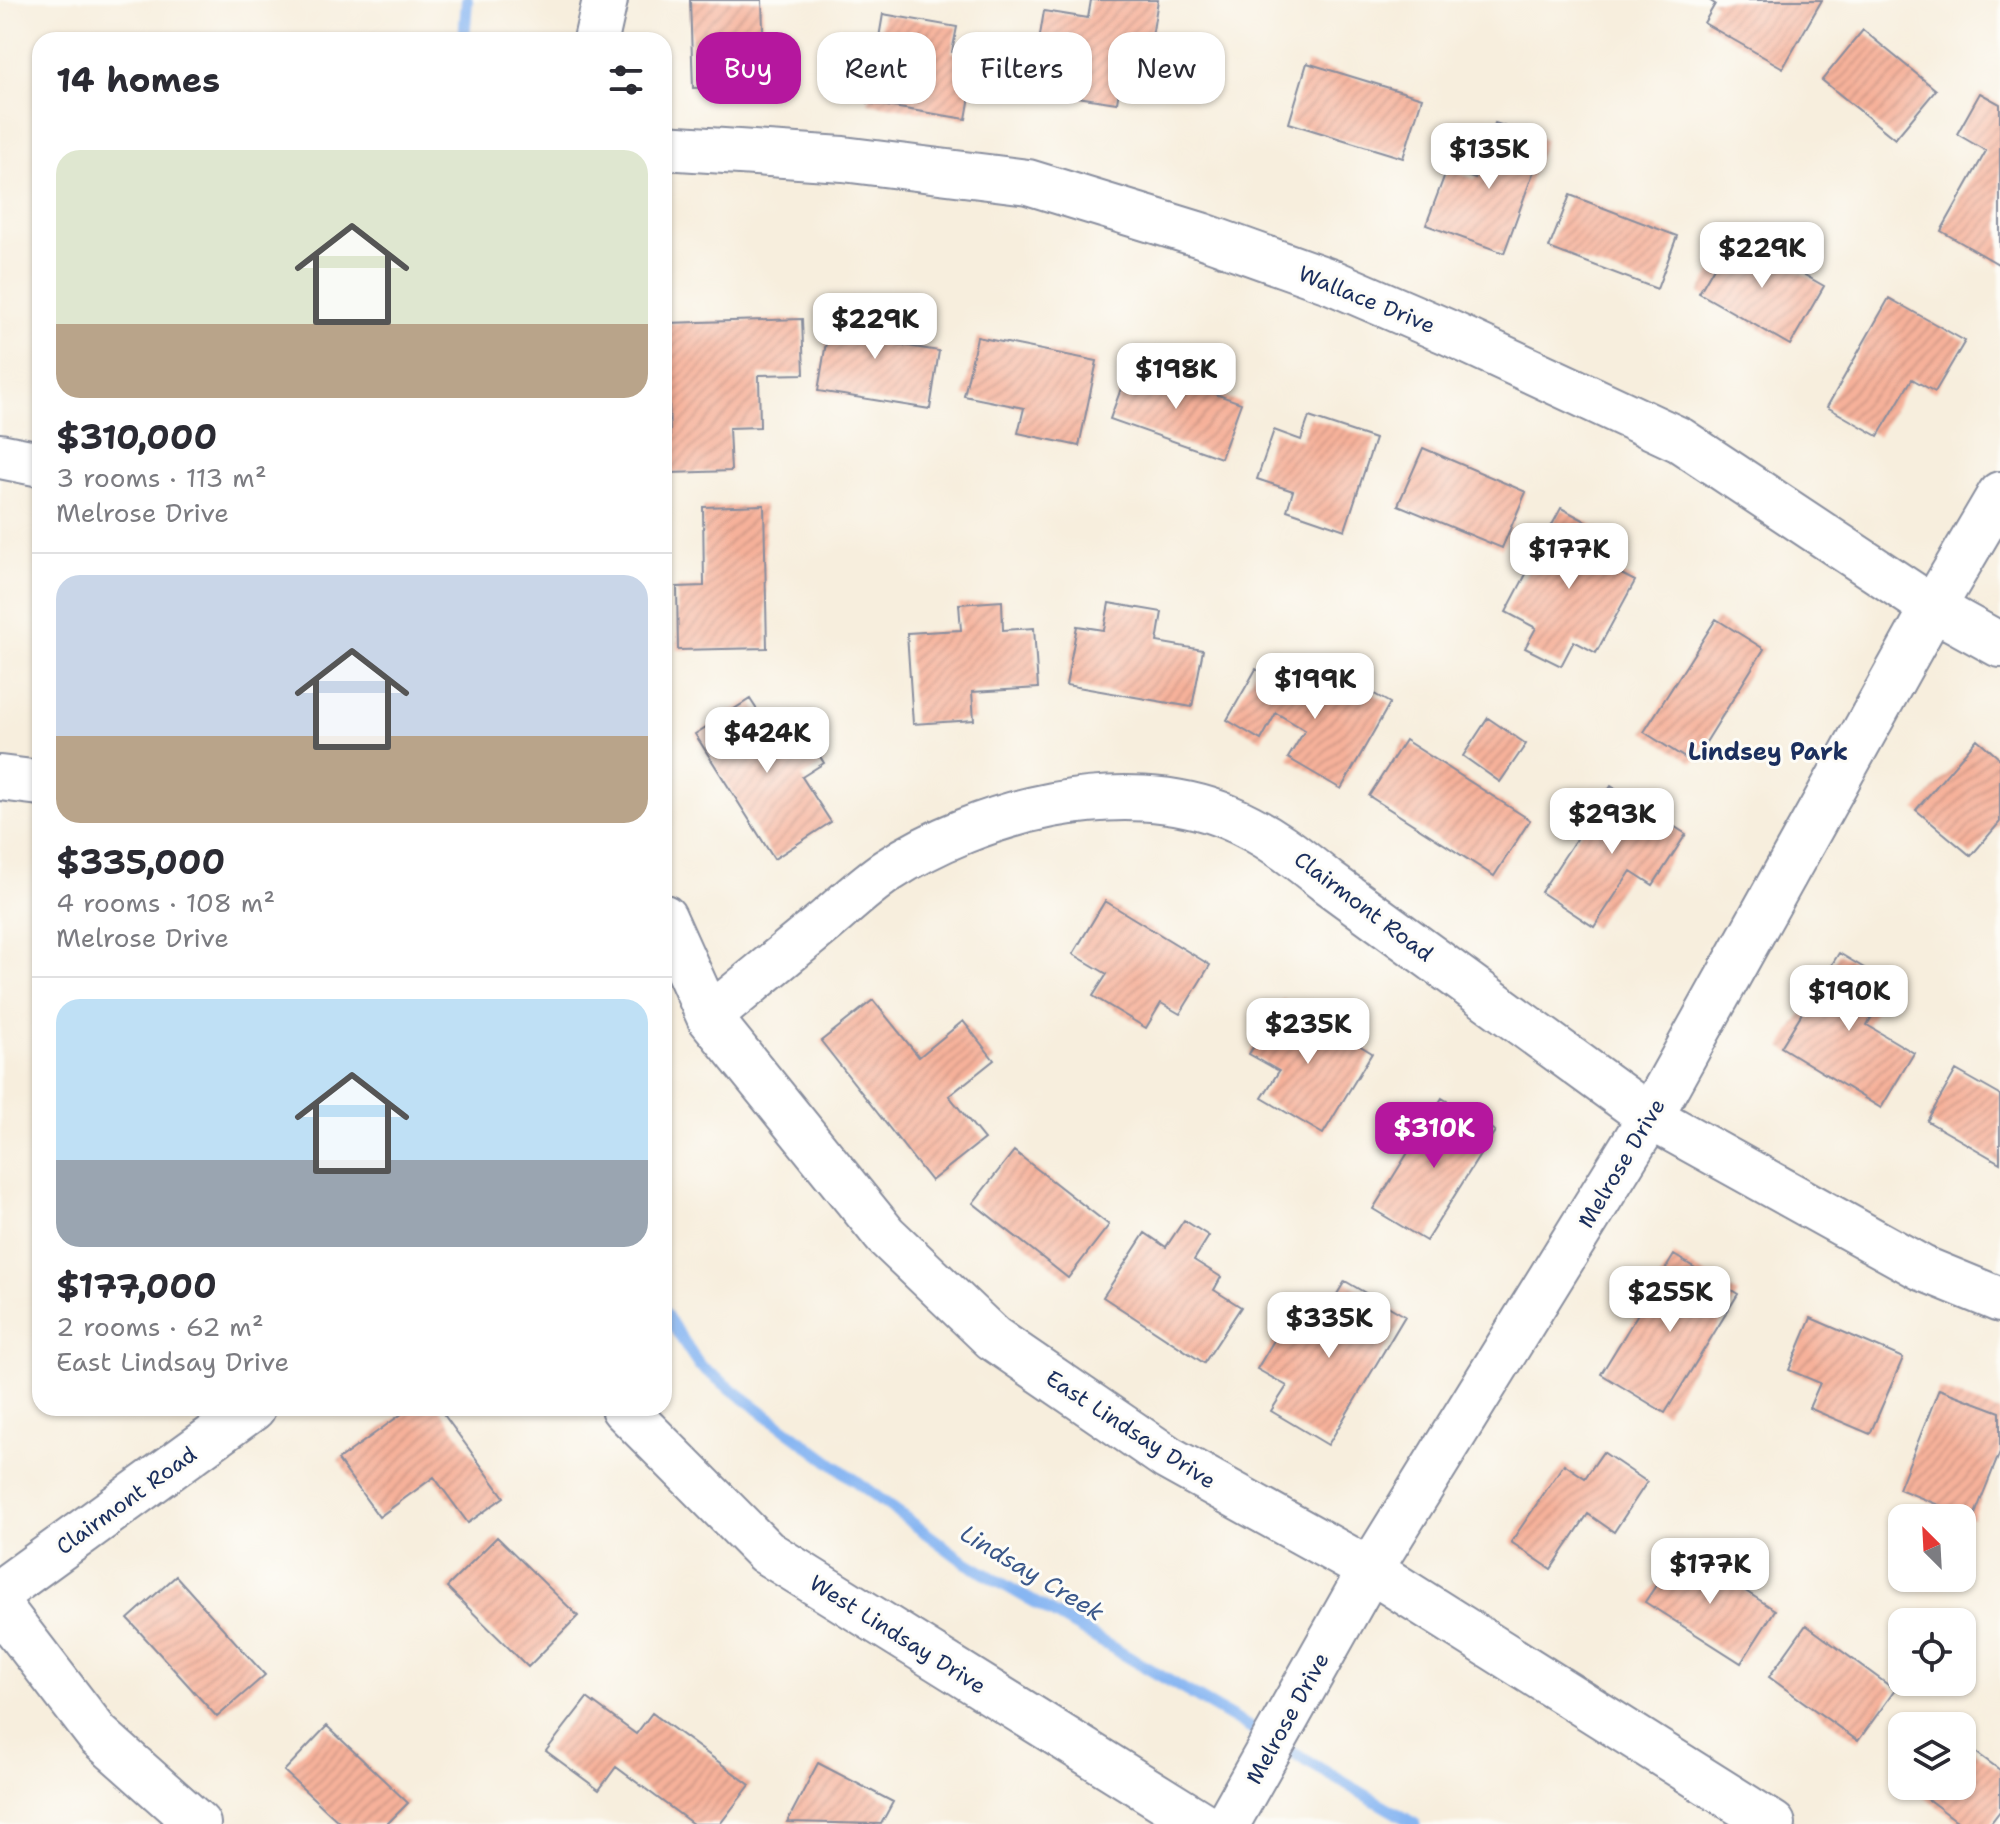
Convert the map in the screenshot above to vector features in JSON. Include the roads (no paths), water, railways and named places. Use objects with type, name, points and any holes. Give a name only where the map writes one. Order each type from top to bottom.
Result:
[{"type":"street","points":[[598,32],[605,0]]},
{"type":"street","name":"Wallace Drive","points":[[672,148],[843,159],[1028,182],[1201,235],[1332,282],[1680,440],[1933,608],[2000,645]]},
{"type":"street","points":[[0,456],[32,462]]},
{"type":"street","name":"Melrose Drive","points":[[1236,1808],[1370,1570],[1650,1117],[1933,608],[2000,494]]},
{"type":"street","points":[[0,778],[32,782]]},
{"type":"street","name":"Clairmont Road","points":[[709,1017],[886,872],[937,842],[993,819],[1051,805],[1110,799],[1169,801],[1227,816],[1280,842],[1329,883],[1650,1117],[1922,1268],[2000,1300]]},
{"type":"street","name":"East Lindsay Drive","points":[[672,935],[709,1017],[885,1235],[993,1338],[1168,1458],[1370,1570],[1773,1824]]},
{"type":"street","name":"Clairmont Road","points":[[0,1592],[242,1416]]},
{"type":"street","name":"West Lindsay Drive","points":[[631,1416],[766,1552],[1202,1824]]},
{"type":"street","points":[[0,1607],[98,1735],[198,1824]]},
{"type":"waterway","name":"Lindsay Creek","points":[[465,32],[467,0]]},
{"type":"waterway","name":"Lindsay Creek","points":[[672,1324],[699,1365],[965,1562],[1415,1824]]},
{"type":"district","name":"Lindsey Park","points":[[1768,752]]}]
